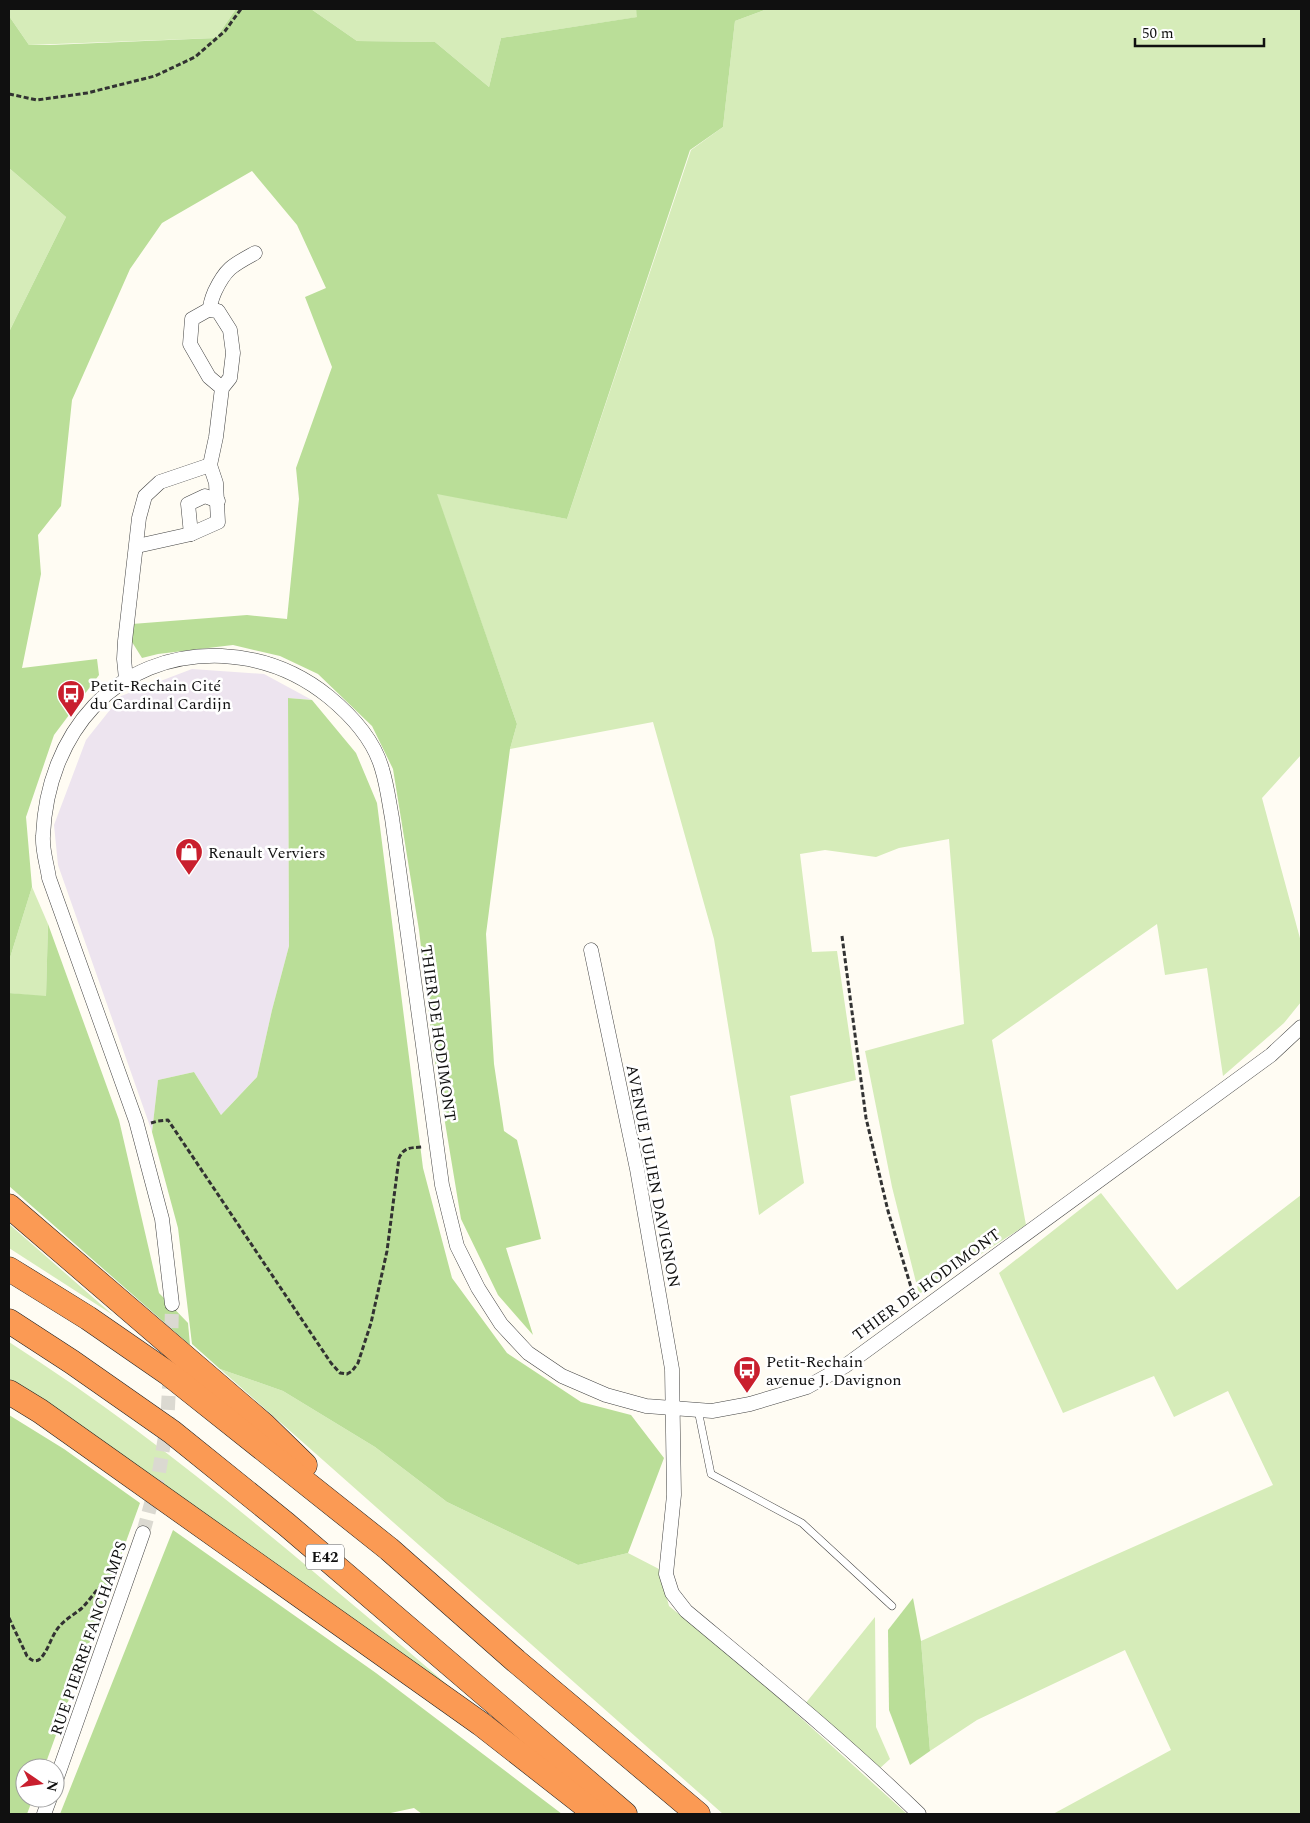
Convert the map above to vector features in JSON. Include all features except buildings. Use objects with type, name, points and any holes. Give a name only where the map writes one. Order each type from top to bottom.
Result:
[{"type":"highway","points":[[9,1206],[264,1425],[389,1549]]},
{"type":"highway","points":[[9,1269],[88,1318],[169,1374],[389,1549],[516,1661],[698,1814]]},
{"type":"highway","name":"E42","points":[[9,1321],[172,1432],[286,1524],[625,1814]]},
{"type":"highway","points":[[9,1392],[40,1411],[473,1718],[596,1814]]},
{"type":"street","points":[[210,310],[210,302],[223,274],[254,253]]},
{"type":"street","points":[[137,546],[191,534],[218,522],[216,483],[210,465],[216,437],[222,388],[230,378],[233,353],[230,330],[218,311],[208,310],[192,319],[190,344],[209,377],[222,388]]},
{"type":"street","points":[[126,679],[125,641],[140,518],[146,496],[160,482],[210,465]]},
{"type":"street","points":[[191,534],[188,504],[205,496],[218,501]]},
{"type":"street","name":"THIER DE HODIMONT","points":[[172,1304],[162,1219],[137,1129],[49,878],[43,838],[45,815],[52,783],[64,750],[79,723],[99,699],[126,679],[165,662],[203,656],[242,657],[273,664],[310,682],[358,723],[382,768],[392,818],[442,1185],[457,1246],[478,1288],[501,1324],[528,1352],[562,1376],[606,1396],[646,1406],[712,1411],[750,1404],[807,1386],[844,1366],[1271,1055],[1301,1027]]},
{"type":"street","name":"AVENUE JULIEN DAVIGNON","points":[[591,950],[636,1169],[672,1369],[674,1495],[666,1574],[672,1593],[686,1611],[800,1706],[886,1782],[919,1814]]},
{"type":"street","name":"RUE PIERRE FANCHAMPS","points":[[64,1758],[143,1534]]},
{"type":"lane","points":[[698,1410],[711,1474],[802,1523],[892,1606]]},
{"type":"path","points":[[9,94],[37,100],[87,93],[155,76],[195,57],[225,30],[241,9]]},
{"type":"path","points":[[842,936],[866,1118],[888,1211],[918,1312]]},
{"type":"path","points":[[137,1129],[158,1121],[168,1120],[331,1363],[340,1373],[347,1374],[358,1363],[371,1323],[387,1251],[399,1158],[406,1149],[437,1145]]},
{"type":"path","points":[[9,1618],[27,1656],[31,1660],[40,1660],[52,1637],[63,1622],[82,1608],[100,1587],[125,1586]]},
{"type":"shaded area","points":[[192,669],[264,674],[312,700],[288,698],[289,946],[257,1077],[221,1115],[194,1072],[158,1080],[152,1132],[58,865],[54,825],[86,740],[121,696]]},
{"type":"green space","points":[[9,9],[236,9],[216,38],[29,45],[9,16]]},
{"type":"green space","points":[[236,9],[311,9],[357,41],[435,42],[489,87],[501,38],[637,17],[636,9],[767,9],[735,21],[723,127],[690,150],[567,519],[437,494],[517,724],[510,749],[486,934],[494,1064],[504,1131],[517,1140],[541,1239],[506,1248],[533,1335],[498,1295],[461,1219],[434,1056],[419,930],[393,769],[372,726],[318,674],[280,656],[233,645],[158,654],[142,658],[132,642],[132,624],[247,615],[287,619],[299,499],[296,468],[332,367],[305,297],[326,288],[297,225],[252,171],[162,223],[130,269],[72,400],[61,506],[38,535],[41,574],[22,668],[97,659],[99,675],[54,735],[26,817],[32,887],[9,961],[9,332],[66,217],[9,168],[9,16],[29,45],[50,45],[216,38]]},
{"type":"green space","points":[[311,9],[636,9],[638,17],[501,38],[489,87],[435,42],[357,41]]},
{"type":"green space","points":[[767,9],[1301,9],[1301,755],[1262,798],[1301,942],[1301,1002],[1284,1023],[1223,1076],[1207,968],[1165,975],[1157,924],[992,1040],[1026,1225],[919,1294],[892,1187],[865,1051],[964,1024],[949,839],[899,848],[876,857],[825,850],[800,854],[812,952],[837,951],[856,1080],[790,1096],[804,1183],[759,1215],[714,939],[653,722],[510,749],[517,724],[436,493],[567,519],[691,150],[723,127],[735,21]]},
{"type":"green space","points":[[9,168],[66,217],[9,332]]},
{"type":"green space","points":[[288,698],[312,700],[356,753],[377,803],[423,1168],[452,1278],[507,1353],[581,1402],[631,1415],[664,1458],[628,1553],[578,1565],[447,1502],[375,1447],[283,1391],[220,1369],[192,1344],[178,1228],[152,1132],[158,1080],[194,1072],[221,1115],[257,1077],[289,946]]},
{"type":"green space","points":[[32,887],[48,924],[46,997],[9,993],[9,961]]},
{"type":"green space","points":[[48,924],[119,1120],[159,1293],[188,1323],[190,1345],[9,1186],[9,993],[46,996]]},
{"type":"green space","points":[[1101,1193],[1177,1290],[1301,1195],[1301,1814],[1053,1814],[1171,1750],[1125,1650],[977,1720],[930,1751],[921,1641],[1273,1485],[1228,1391],[1174,1417],[1154,1376],[1063,1413],[999,1273]]},
{"type":"green space","points":[[9,1224],[113,1315],[9,1248]]},
{"type":"green space","points":[[9,1342],[130,1425],[169,1455],[283,1546],[471,1706],[49,1405],[9,1379]]},
{"type":"green space","points":[[220,1369],[283,1391],[375,1447],[447,1502],[578,1565],[628,1553],[659,1569],[669,1606],[750,1672],[907,1814],[723,1814]]},
{"type":"green space","points":[[9,1415],[64,1449],[140,1503],[48,1758],[15,1758],[15,1808],[29,1808],[27,1814],[9,1814]]},
{"type":"green space","points":[[173,1530],[376,1673],[562,1814],[422,1814],[414,1808],[386,1814],[60,1814],[62,1808],[65,1808],[65,1801]]},
{"type":"green space","points":[[913,1598],[921,1641],[930,1751],[910,1765],[889,1710],[888,1630]]},
{"type":"green space","points":[[875,1617],[876,1727],[890,1759],[879,1769],[805,1704]]},
{"type":"tunnel","points":[[171,1349],[172,1304]]},
{"type":"tunnel","points":[[143,1533],[158,1478],[167,1425],[170,1370]]},
{"type":"place","name":"Petit-Rechain Cité du Cardinal Cardijn","points":[[71,718]]},
{"type":"place","name":"Renault Verviers","points":[[189,876]]},
{"type":"place","name":"Petit-Rechain avenue J. Davignon","points":[[747,1394]]}]
